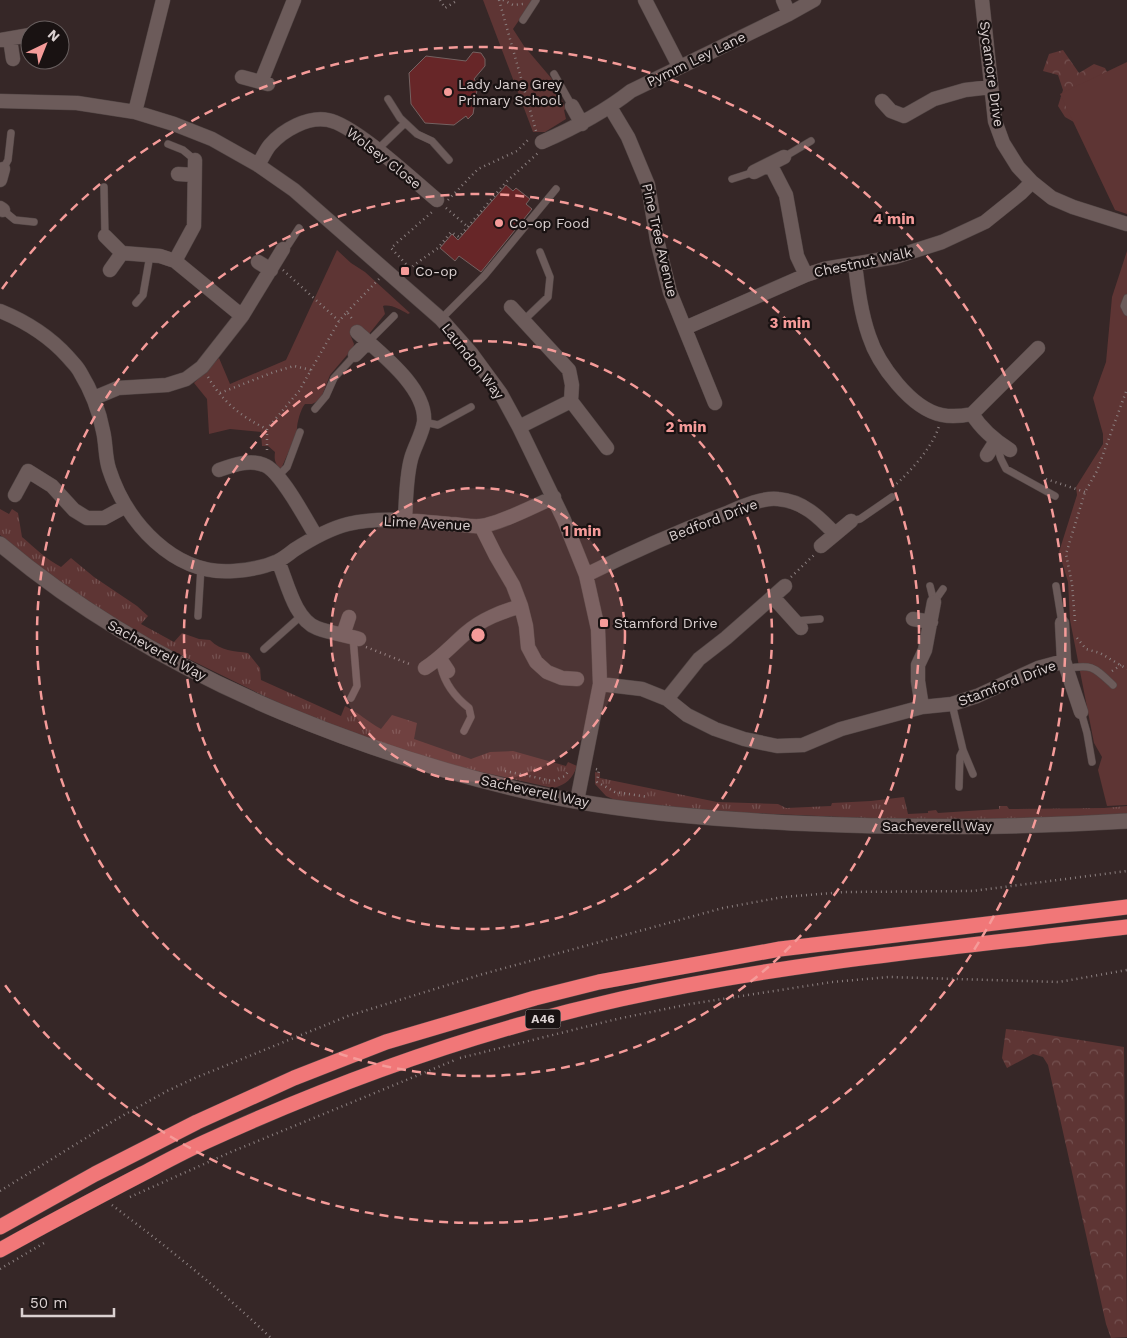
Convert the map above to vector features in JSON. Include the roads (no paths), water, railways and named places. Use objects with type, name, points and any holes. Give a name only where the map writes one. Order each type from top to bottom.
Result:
[{"type":"highway","name":"A46","points":[[0,1227],[95,1174],[197,1122],[294,1078],[386,1042],[535,998],[599,982],[780,949],[1127,907]]},
{"type":"highway","name":"A46","points":[[0,1250],[203,1142],[326,1090],[426,1054],[532,1022],[620,1000],[734,977],[916,952],[1127,927]]},
{"type":"street","points":[[135,112],[163,0]]},
{"type":"street","points":[[242,77],[264,83],[294,0]]},
{"type":"street","points":[[645,0],[679,66]]},
{"type":"street","points":[[783,0],[790,14]]},
{"type":"street","name":"Pymm Ley Lane","points":[[536,140],[582,124],[610,107],[631,90],[790,14],[814,0]]},
{"type":"street","name":"Sycamore Drive","points":[[983,0],[995,121],[1004,143],[1018,167],[1032,182],[1052,198],[1073,207],[1127,224]]},
{"type":"street","points":[[13,59],[5,40],[20,37]]},
{"type":"street","points":[[882,101],[905,123],[934,99],[964,90],[991,87]]},
{"type":"street","name":"Laundon Way","points":[[0,101],[77,103],[135,112],[174,124],[212,139],[258,165],[294,190],[441,319],[471,353],[501,394],[519,427],[554,497],[586,575],[598,629],[600,684],[577,801]]},
{"type":"street","points":[[572,106],[582,124]]},
{"type":"street","name":"Pine Tree Avenue","points":[[610,107],[628,137],[648,184],[657,240],[670,292],[715,403]]},
{"type":"street","name":"Wolsey Close","points":[[258,165],[270,146],[292,128],[314,120],[328,120],[344,126],[377,150],[437,200]]},
{"type":"street","points":[[754,172],[784,157]]},
{"type":"street","points":[[176,261],[194,226],[195,160]]},
{"type":"street","points":[[770,164],[786,195],[798,256],[806,275]]},
{"type":"street","points":[[178,174],[194,176]]},
{"type":"street","name":"Chestnut Walk","points":[[685,328],[806,275],[824,269],[895,257],[942,242],[985,222],[1021,194],[1032,182]]},
{"type":"street","points":[[105,236],[122,253],[160,256],[176,261],[242,316]]},
{"type":"street","points":[[94,398],[118,388],[167,385],[186,379],[202,368],[242,316],[283,249]]},
{"type":"street","points":[[110,270],[122,253]]},
{"type":"street","points":[[258,262],[273,267]]},
{"type":"street","points":[[855,264],[861,309],[869,338],[881,362],[898,384],[917,403],[932,412],[942,415],[959,416],[972,414],[1038,348]]},
{"type":"street","points":[[511,307],[569,370],[572,385],[571,401],[607,448]]},
{"type":"street","name":"Lime Avenue","points":[[0,311],[41,332],[58,346],[79,370],[94,398],[103,431],[109,468],[126,506],[154,541],[167,552],[184,562],[201,567],[232,571],[251,569],[278,561],[316,536],[334,528],[350,524],[378,520],[405,520],[481,526],[554,497]]},
{"type":"street","points":[[357,332],[415,390],[422,406],[424,422],[411,455],[408,471],[405,520]]},
{"type":"street","points":[[355,355],[368,342]]},
{"type":"street","points":[[519,427],[571,401]]},
{"type":"street","points":[[972,414],[980,428],[1010,450]]},
{"type":"street","points":[[987,455],[996,441]]},
{"type":"street","points":[[219,470],[243,463],[256,462],[267,465],[285,486],[316,536]]},
{"type":"street","points":[[15,495],[28,471],[52,486],[74,510],[87,518],[104,518],[126,506]]},
{"type":"street","name":"Bedford Drive","points":[[586,575],[703,522],[752,503],[777,498],[800,504],[818,516],[835,534]]},
{"type":"street","points":[[821,546],[851,521]]},
{"type":"street","points":[[481,526],[513,586],[526,626],[528,647],[536,662],[561,685],[577,679]]},
{"type":"street","name":"Sacheverell Way","points":[[0,544],[44,580],[126,635],[188,669],[252,699],[390,754],[510,788],[577,801],[673,814],[826,824],[1011,826],[1127,821]]},
{"type":"street","points":[[278,561],[292,597],[302,616],[315,627],[352,637],[349,617]]},
{"type":"street","points":[[667,699],[700,659],[785,586]]},
{"type":"street","points":[[773,596],[798,624]]},
{"type":"street","points":[[922,708],[918,682],[918,666],[925,650],[934,602]]},
{"type":"street","points":[[425,668],[440,659],[466,632],[484,620],[498,612],[521,606]]},
{"type":"street","points":[[913,619],[931,622]]},
{"type":"street","name":"Stamford Drive","points":[[1069,622],[1065,665],[1081,712]]},
{"type":"street","points":[[440,659],[448,671]]},
{"type":"street","name":"Stamford Drive","points":[[600,684],[642,688],[667,699],[687,715],[714,729],[744,739],[777,746],[803,745],[842,729],[922,708],[952,704],[977,696],[1038,668],[1065,665]]},
{"type":"lane","points":[[523,20],[536,0]]},
{"type":"lane","points":[[554,74],[572,106]]},
{"type":"lane","points":[[388,99],[405,123],[417,134],[432,141],[449,160]]},
{"type":"lane","points":[[377,150],[405,123]]},
{"type":"lane","points":[[1,174],[8,160],[11,133]]},
{"type":"lane","points":[[784,157],[811,142]]},
{"type":"lane","points":[[168,144],[183,150],[195,160]]},
{"type":"lane","points":[[732,179],[754,172]]},
{"type":"lane","points":[[104,187],[105,236]]},
{"type":"lane","points":[[441,319],[484,276],[556,189]]},
{"type":"lane","points":[[2,209],[15,220],[34,222]]},
{"type":"lane","points":[[283,249],[299,228]]},
{"type":"lane","points":[[524,320],[548,297],[550,277],[540,252]]},
{"type":"lane","points":[[136,303],[143,295],[150,255]]},
{"type":"lane","points":[[1127,298],[1124,306],[1127,312]]},
{"type":"lane","points":[[368,342],[394,316]]},
{"type":"lane","points":[[315,409],[326,396],[334,378],[355,355]]},
{"type":"lane","points":[[424,422],[438,425],[471,408]]},
{"type":"lane","points":[[277,477],[287,467],[300,432]]},
{"type":"lane","points":[[996,441],[1001,459],[1006,468],[1054,496]]},
{"type":"lane","points":[[851,521],[860,518],[892,497]]},
{"type":"lane","points":[[198,616],[201,567]]},
{"type":"lane","points":[[930,586],[934,602]]},
{"type":"lane","points":[[1056,586],[1069,622]]},
{"type":"lane","points":[[934,602],[943,589]]},
{"type":"lane","points":[[264,649],[302,616]]},
{"type":"lane","points":[[798,624],[820,620]]},
{"type":"lane","points":[[351,698],[357,686],[352,637]]},
{"type":"lane","points":[[440,659],[444,679],[461,702],[469,708],[470,718],[464,731]]},
{"type":"lane","points":[[1065,665],[1091,667],[1113,685]]},
{"type":"lane","points":[[952,704],[963,750],[973,774]]},
{"type":"lane","points":[[1081,712],[1087,732],[1092,762]]},
{"type":"lane","points":[[958,787],[960,756],[963,750]]},
{"type":"place","name":"Lady Jane Grey Primary School","points":[[448,92]]},
{"type":"place","name":"Co-op Food","points":[[499,223]]},
{"type":"place","name":"Co-op","points":[[405,271]]},
{"type":"place","name":"Stamford Drive","points":[[604,623]]}]
